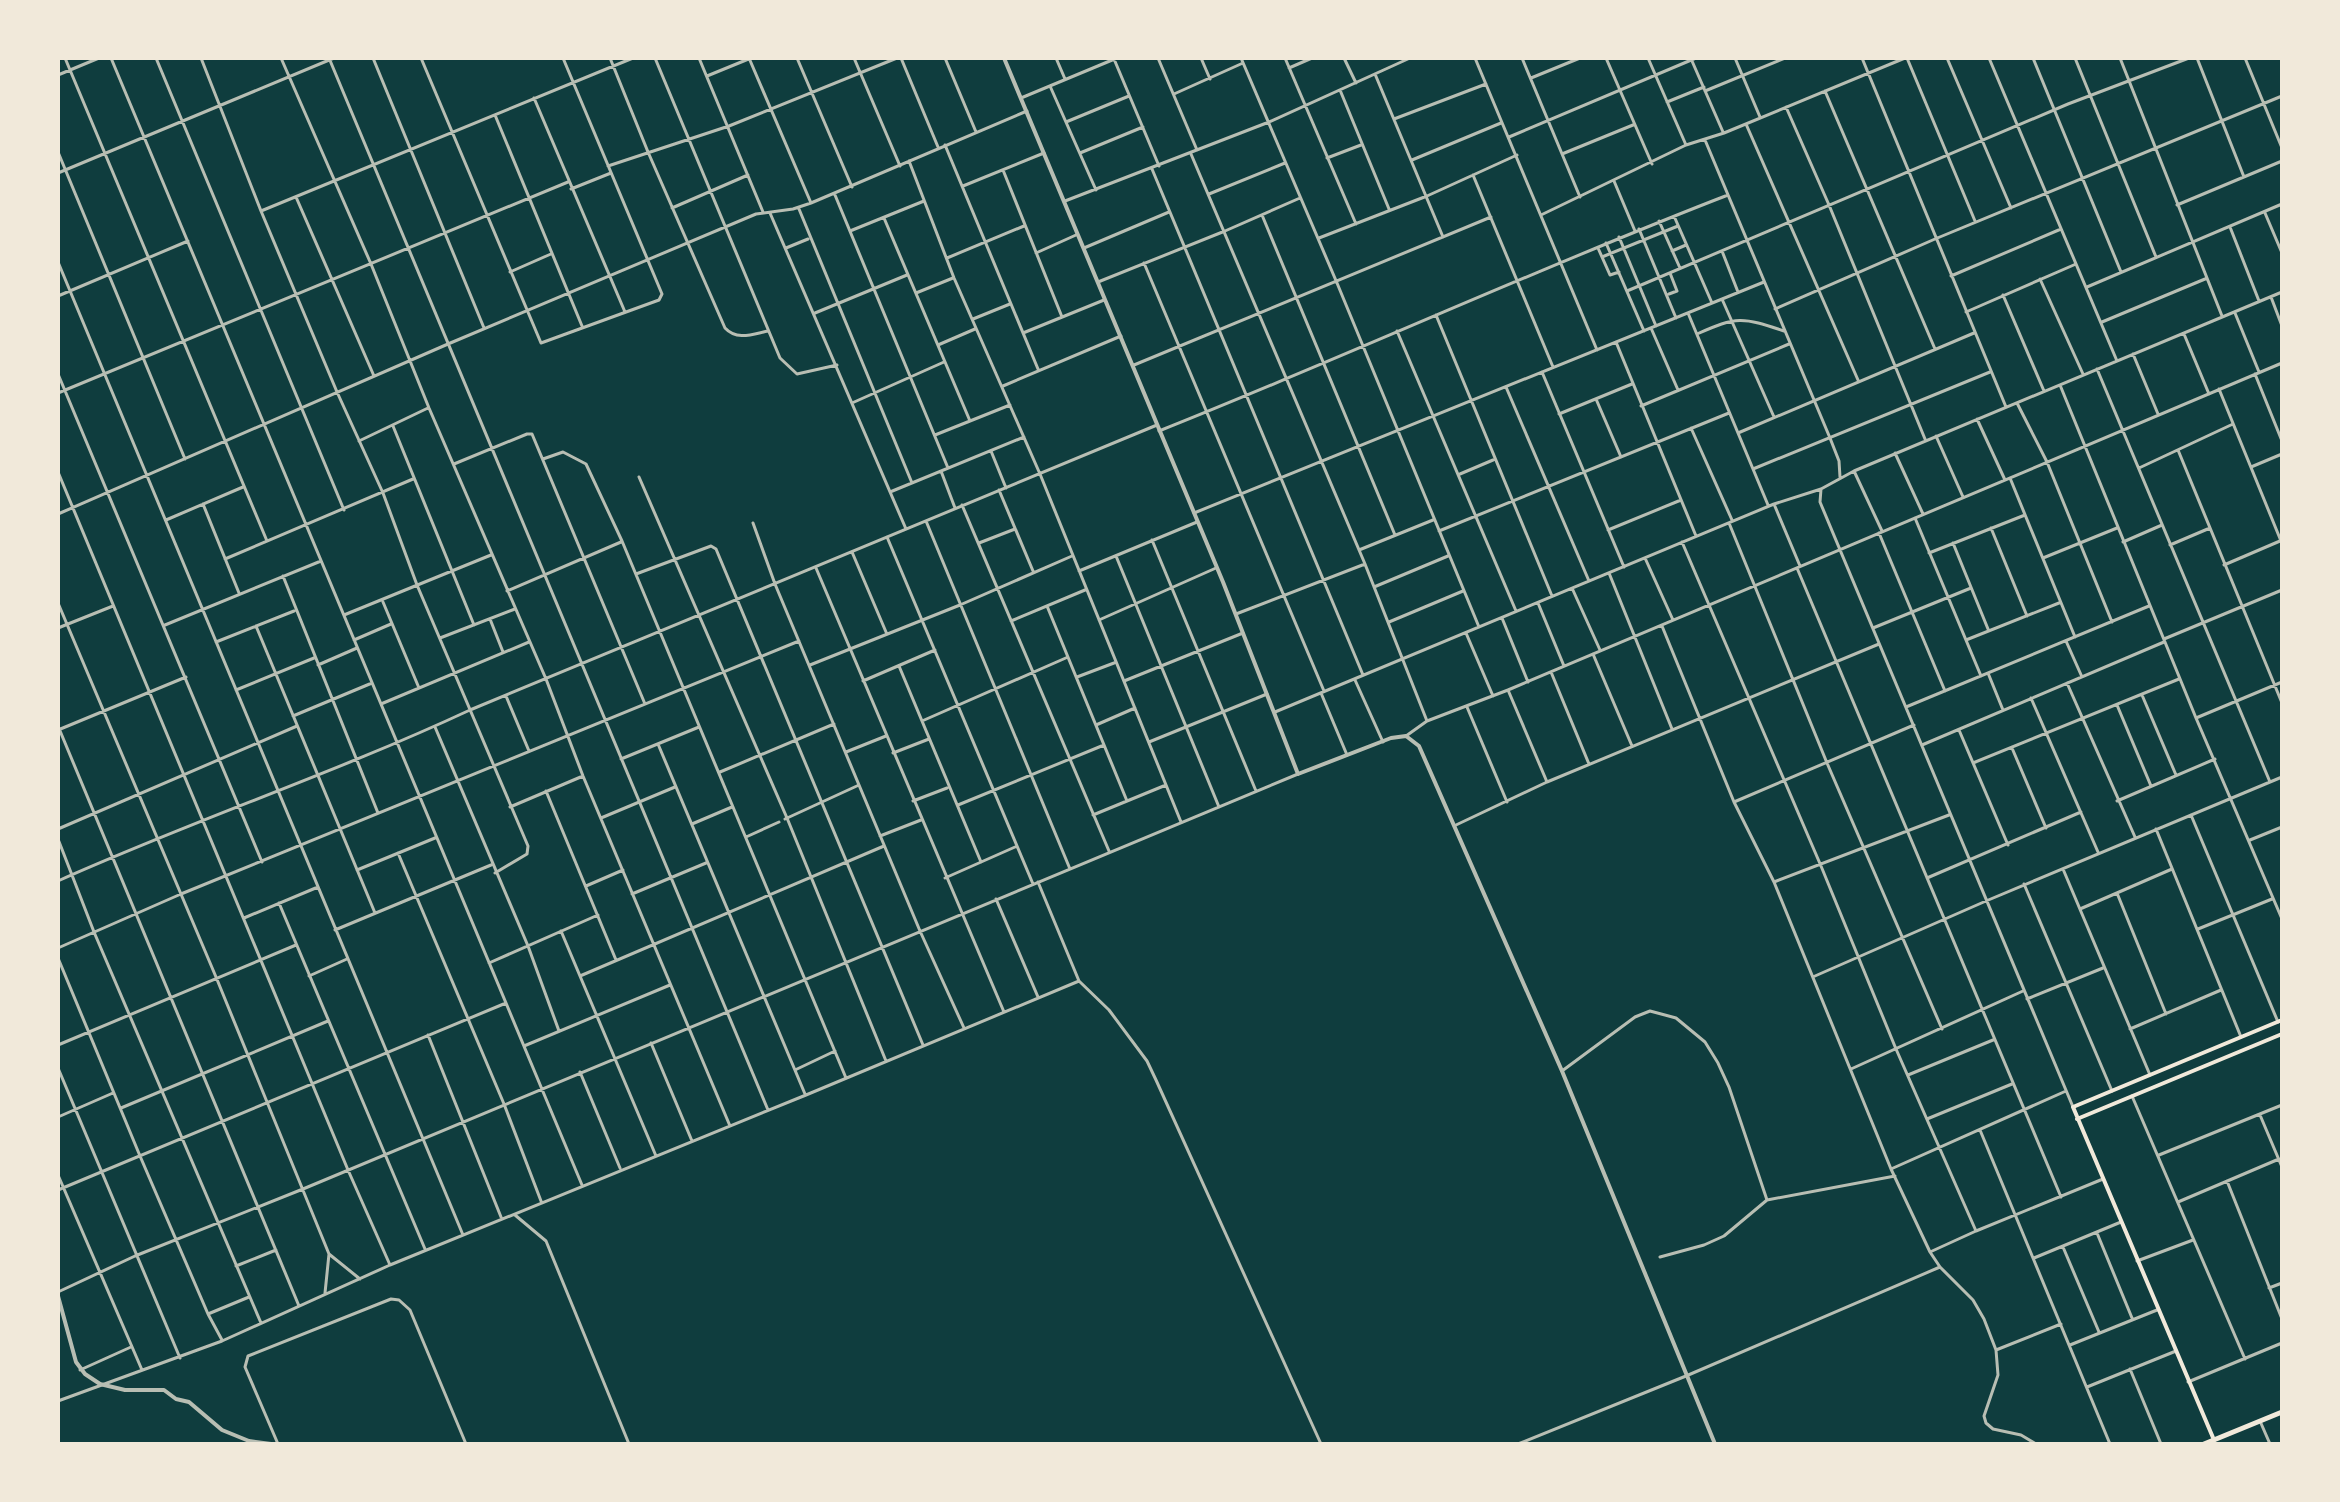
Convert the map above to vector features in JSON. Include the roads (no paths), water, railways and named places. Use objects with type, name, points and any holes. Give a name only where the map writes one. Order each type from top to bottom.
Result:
[{"type":"main road","points":[[2215,1442],[2073,1107],[2280,1021]]},
{"type":"main road","points":[[2077,1119],[2282,1034]]},
{"type":"main road","points":[[2204,1444],[2282,1412]]},
{"type":"street","points":[[65,58],[267,541]]},
{"type":"street","points":[[58,75],[99,58]]},
{"type":"street","points":[[111,58],[582,1185]]},
{"type":"street","points":[[156,58],[344,510]]},
{"type":"street","points":[[201,58],[261,211],[383,493],[417,585],[528,850],[527,854],[495,873]]},
{"type":"street","points":[[281,58],[546,679],[583,776],[730,1126]]},
{"type":"street","points":[[373,58],[484,328]]},
{"type":"street","points":[[421,58],[541,343],[662,298],[563,58]]},
{"type":"street","points":[[610,58],[725,328],[731,334],[743,336],[768,331]]},
{"type":"street","points":[[261,211],[633,58]]},
{"type":"street","points":[[655,58],[780,358],[797,374],[837,365]]},
{"type":"street","points":[[699,58],[763,212]]},
{"type":"street","points":[[707,76],[750,58],[811,203]]},
{"type":"street","points":[[797,58],[852,187]]},
{"type":"street","points":[[854,58],[900,166]]},
{"type":"street","points":[[608,166],[690,141],[899,58],[939,148]]},
{"type":"street","points":[[945,58],[976,132]]},
{"type":"street","points":[[1004,58],[1217,567],[1298,774]]},
{"type":"street","points":[[1056,58],[1065,79]]},
{"type":"street","points":[[1097,58],[1100,65]]},
{"type":"street","points":[[1158,58],[1198,151]]},
{"type":"street","points":[[1201,58],[1210,79]]},
{"type":"street","points":[[1285,58],[1356,224]]},
{"type":"street","points":[[1289,68],[1312,58]]},
{"type":"street","points":[[1344,58],[1356,83]]},
{"type":"street","points":[[1386,58],[1390,67]]},
{"type":"street","points":[[1065,201],[1269,122],[1410,58]]},
{"type":"street","points":[[1475,58],[1597,350]]},
{"type":"street","points":[[1522,58],[1580,197]]},
{"type":"street","points":[[1531,78],[1567,60],[1580,58]]},
{"type":"street","points":[[1606,58],[1652,164]]},
{"type":"street","points":[[1648,58],[1686,145]]},
{"type":"street","points":[[1735,58],[1760,118]]},
{"type":"street","points":[[1667,102],[1785,58]]},
{"type":"street","points":[[1862,58],[2006,407]]},
{"type":"street","points":[[1541,215],[1686,145],[1724,133],[1906,58],[1975,222]]},
{"type":"street","points":[[1947,58],[2011,208]]},
{"type":"street","points":[[1989,58],[2117,361]]},
{"type":"street","points":[[2033,58],[2121,272]]},
{"type":"street","points":[[2075,58],[2156,257]]},
{"type":"street","points":[[2120,58],[2222,316]]},
{"type":"street","points":[[1627,291],[2090,95],[2189,58]]},
{"type":"street","points":[[2197,58],[2244,177]]},
{"type":"street","points":[[2245,58],[2282,148]]},
{"type":"street","points":[[58,173],[331,59],[768,1110]]},
{"type":"street","points":[[1021,98],[1115,59],[1159,167]]},
{"type":"street","points":[[1509,137],[1693,59],[1724,133]]},
{"type":"street","points":[[1174,94],[1210,79],[1242,60],[1479,627]]},
{"type":"street","points":[[1375,74],[1443,237]]},
{"type":"street","points":[[1394,119],[1486,84]]},
{"type":"street","points":[[1050,86],[1096,190]]},
{"type":"street","points":[[1340,90],[1390,210]]},
{"type":"street","points":[[1825,91],[1935,349]]},
{"type":"street","points":[[1066,122],[1130,95]]},
{"type":"street","points":[[1775,309],[1975,222],[2282,96]]},
{"type":"street","points":[[534,98],[625,312]]},
{"type":"street","points":[[1786,107],[1925,441]]},
{"type":"street","points":[[58,514],[608,276],[763,212],[799,208],[835,194],[1027,111]]},
{"type":"street","points":[[495,115],[567,294],[583,326]]},
{"type":"street","points":[[1412,160],[1503,122]]},
{"type":"street","points":[[1746,124],[1858,380]]},
{"type":"street","points":[[1562,154],[1633,125]]},
{"type":"street","points":[[1080,153],[1144,127]]},
{"type":"street","points":[[1705,140],[1830,438],[1839,461],[1840,477]]},
{"type":"street","points":[[1327,158],[1362,144]]},
{"type":"street","points":[[945,145],[1038,369]]},
{"type":"street","points":[[58,152],[185,459]]},
{"type":"street","points":[[963,186],[1045,153]]},
{"type":"street","points":[[1191,154],[1365,564],[1427,721]]},
{"type":"street","points":[[1319,238],[1427,196],[1517,155]]},
{"type":"street","points":[[909,161],[954,278],[1040,474],[1181,822]]},
{"type":"street","points":[[2177,205],[2282,161]]},
{"type":"street","points":[[1209,194],[1285,163]]},
{"type":"street","points":[[1152,169],[1363,675]]},
{"type":"street","points":[[1003,170],[1062,317]]},
{"type":"street","points":[[571,189],[611,173]]},
{"type":"street","points":[[672,208],[748,175]]},
{"type":"street","points":[[1473,175],[1554,368]]},
{"type":"street","points":[[1614,181],[1644,241],[1676,318]]},
{"type":"street","points":[[58,393],[568,182]]},
{"type":"street","points":[[835,194],[948,468]]},
{"type":"street","points":[[58,881],[277,789],[398,743],[470,710],[962,505],[1247,396],[1619,237],[1728,195]]},
{"type":"street","points":[[296,197],[374,376]]},
{"type":"street","points":[[1098,282],[1300,198]]},
{"type":"street","points":[[850,231],[925,201]]},
{"type":"street","points":[[2087,287],[2282,204]]},
{"type":"street","points":[[799,208],[912,483]]},
{"type":"street","points":[[1084,248],[1169,212]]},
{"type":"street","points":[[2264,212],[2282,253]]},
{"type":"street","points":[[770,213],[906,529]]},
{"type":"street","points":[[1262,215],[1395,535]]},
{"type":"street","points":[[1674,216],[1712,303]]},
{"type":"street","points":[[1134,365],[1491,217]]},
{"type":"street","points":[[884,218],[970,421]]},
{"type":"street","points":[[1659,221],[1680,268]]},
{"type":"street","points":[[947,258],[1024,226]]},
{"type":"street","points":[[1602,257],[1678,226]]},
{"type":"street","points":[[2230,226],[2259,301]]},
{"type":"street","points":[[1951,276],[2061,229]]},
{"type":"street","points":[[1036,253],[1078,234]]},
{"type":"street","points":[[1619,237],[1678,390]]},
{"type":"street","points":[[786,248],[810,238]]},
{"type":"street","points":[[58,296],[188,241]]},
{"type":"street","points":[[1606,243],[1644,331]]},
{"type":"street","points":[[1672,251],[1686,245]]},
{"type":"street","points":[[1598,248],[1610,275],[1619,272]]},
{"type":"street","points":[[1721,250],[1738,292]]},
{"type":"street","points":[[510,272],[551,254]]},
{"type":"street","points":[[58,262],[463,1235]]},
{"type":"street","points":[[1144,263],[1285,595],[1347,755]]},
{"type":"street","points":[[1966,312],[2077,264]]},
{"type":"street","points":[[1667,295],[1677,291],[1670,273]]},
{"type":"street","points":[[815,313],[908,274]]},
{"type":"street","points":[[916,293],[954,278]]},
{"type":"street","points":[[2040,279],[2084,375]]},
{"type":"street","points":[[2102,322],[2206,279]]},
{"type":"street","points":[[1194,513],[1764,282]]},
{"type":"street","points":[[1275,712],[1768,506],[1821,489],[1840,477],[1895,453],[2282,292]]},
{"type":"street","points":[[2003,295],[2044,391]]},
{"type":"street","points":[[2271,297],[2282,326]]},
{"type":"street","points":[[1023,333],[1106,299]]},
{"type":"street","points":[[1722,299],[1774,417]]},
{"type":"street","points":[[973,319],[1010,304]]},
{"type":"street","points":[[2235,312],[2282,441]]},
{"type":"street","points":[[1688,313],[1768,506]]},
{"type":"street","points":[[1436,315],[1552,596]]},
{"type":"street","points":[[1697,334],[1731,319],[1784,331]]},
{"type":"street","points":[[938,345],[977,329]]},
{"type":"street","points":[[1397,331],[1516,611]]},
{"type":"street","points":[[1738,433],[1974,333]]},
{"type":"street","points":[[2184,333],[2209,394]]},
{"type":"street","points":[[1003,386],[1121,336]]},
{"type":"street","points":[[1616,342],[1696,536]]},
{"type":"street","points":[[1641,406],[1789,344]]},
{"type":"street","points":[[2133,354],[2158,415]]},
{"type":"street","points":[[852,403],[945,362]]},
{"type":"street","points":[[271,1444],[249,1441],[222,1430],[189,1402],[176,1399],[164,1390],[125,1390],[100,1384],[80,1370],[71,1350],[58,1294],[135,1256],[303,1189],[1181,822],[1347,755],[1406,736],[1427,721],[1528,682],[2282,363]]},
{"type":"street","points":[[2097,369],[2270,782]]},
{"type":"street","points":[[1753,469],[1990,371]]},
{"type":"street","points":[[1542,372],[1624,567]]},
{"type":"street","points":[[58,374],[262,862]]},
{"type":"street","points":[[1559,414],[1632,384]]},
{"type":"street","points":[[2060,385],[2179,679],[2282,917]]},
{"type":"street","points":[[1506,387],[1589,581]]},
{"type":"street","points":[[2219,389],[2281,540],[2224,565]]},
{"type":"street","points":[[1596,399],[1621,457]]},
{"type":"street","points":[[2017,403],[2047,462],[2112,622]]},
{"type":"street","points":[[935,435],[1010,404]]},
{"type":"street","points":[[359,441],[429,408]]},
{"type":"street","points":[[1439,531],[1729,413]]},
{"type":"street","points":[[1977,419],[2025,515],[2075,637]]},
{"type":"street","points":[[2139,468],[2233,424]]},
{"type":"street","points":[[393,426],[474,625]]},
{"type":"street","points":[[1691,428],[1827,763],[1942,1029]]},
{"type":"street","points":[[453,464],[532,434],[645,704]]},
{"type":"street","points":[[1936,436],[1963,497]]},
{"type":"street","points":[[890,492],[1024,437]]},
{"type":"street","points":[[2178,450],[2282,703]]},
{"type":"street","points":[[991,451],[1006,488]]},
{"type":"street","points":[[543,459],[563,452],[583,461],[661,632],[846,1078]]},
{"type":"street","points":[[1895,453],[1923,514]]},
{"type":"street","points":[[2251,467],[2282,454]]},
{"type":"street","points":[[1460,474],[1495,459]]},
{"type":"street","points":[[941,471],[955,508]]},
{"type":"street","points":[[1854,471],[1945,691]]},
{"type":"street","points":[[58,472],[390,1265]]},
{"type":"street","points":[[639,477],[701,615],[886,1061]]},
{"type":"street","points":[[225,559],[415,479]]},
{"type":"street","points":[[166,520],[245,486]]},
{"type":"street","points":[[1821,489],[1820,502],[2073,1107]]},
{"type":"street","points":[[999,490],[1034,572]]},
{"type":"street","points":[[1608,530],[1681,500]]},
{"type":"street","points":[[203,504],[240,594]]},
{"type":"street","points":[[1774,504],[1906,832],[2061,1197]]},
{"type":"street","points":[[962,505],[1109,853]]},
{"type":"street","points":[[1929,553],[2025,515]]},
{"type":"street","points":[[1915,518],[1981,676]]},
{"type":"street","points":[[1359,550],[1434,519]]},
{"type":"street","points":[[926,521],[1070,869]]},
{"type":"street","points":[[1079,571],[1198,522]]},
{"type":"street","points":[[753,523],[775,584],[884,846],[964,1028]]},
{"type":"street","points":[[2123,542],[2162,525]]},
{"type":"street","points":[[1991,528],[2027,616]]},
{"type":"street","points":[[2043,558],[2117,528]]},
{"type":"street","points":[[2170,545],[2210,528]]},
{"type":"street","points":[[979,543],[1015,529]]},
{"type":"street","points":[[887,537],[993,792],[1079,981],[1109,1010],[1147,1061],[1321,1444]]},
{"type":"street","points":[[1152,540],[1256,791]]},
{"type":"street","points":[[507,591],[622,541]]},
{"type":"street","points":[[1682,542],[1976,1231]]},
{"type":"street","points":[[1953,543],[1988,630]]},
{"type":"street","points":[[636,574],[714,546],[923,1045]]},
{"type":"street","points":[[852,552],[886,632]]},
{"type":"street","points":[[344,615],[491,555]]},
{"type":"street","points":[[810,665],[1072,556]]},
{"type":"street","points":[[1116,556],[1219,807]]},
{"type":"street","points":[[1374,587],[1449,556]]},
{"type":"street","points":[[1645,558],[1673,620]]},
{"type":"street","points":[[165,625],[321,561]]},
{"type":"street","points":[[1236,614],[1365,564]]},
{"type":"street","points":[[1099,620],[1217,567]]},
{"type":"street","points":[[816,568],[1004,1012]]},
{"type":"street","points":[[1609,573],[1672,730]]},
{"type":"street","points":[[283,576],[378,813]]},
{"type":"street","points":[[1572,588],[1600,651]]},
{"type":"street","points":[[1873,628],[1971,588]]},
{"type":"street","points":[[1011,621],[1086,589]]},
{"type":"street","points":[[1389,622],[1464,590]]},
{"type":"street","points":[[1922,745],[2282,590]]},
{"type":"street","points":[[382,601],[419,688]]},
{"type":"street","points":[[1966,640],[2060,602]]},
{"type":"street","points":[[58,603],[329,1254],[325,1294]]},
{"type":"street","points":[[1538,603],[1564,666]]},
{"type":"street","points":[[58,628],[113,606]]},
{"type":"street","points":[[1047,606],[1127,801]]},
{"type":"street","points":[[1906,707],[2149,606]]},
{"type":"street","points":[[440,638],[515,608]]},
{"type":"street","points":[[216,642],[296,610]]},
{"type":"street","points":[[1502,617],[1528,682]]},
{"type":"street","points":[[490,619],[503,653]]},
{"type":"street","points":[[354,640],[392,624]]},
{"type":"street","points":[[1662,625],[1734,802],[1774,882],[1814,977],[1891,1169],[1930,1252],[1940,1267],[1973,1300],[1996,1350],[1998,1375],[1984,1416],[1986,1423],[1993,1429],[2030,1438],[2036,1444]]},
{"type":"street","points":[[256,626],[375,913]]},
{"type":"street","points":[[1466,632],[1493,696]]},
{"type":"street","points":[[1124,681],[1243,633]]},
{"type":"street","points":[[58,948],[181,894],[799,641]]},
{"type":"street","points":[[2066,641],[2082,677]]},
{"type":"street","points":[[381,704],[530,642]]},
{"type":"street","points":[[1456,825],[1547,782],[1880,643]]},
{"type":"street","points":[[318,665],[357,648]]},
{"type":"street","points":[[863,681],[935,650]]},
{"type":"street","points":[[1593,654],[1632,747]]},
{"type":"street","points":[[236,690],[315,657]]},
{"type":"street","points":[[922,721],[1068,657]]},
{"type":"street","points":[[1077,677],[1116,662]]},
{"type":"street","points":[[899,666],[981,862]]},
{"type":"street","points":[[1551,672],[1589,765]]},
{"type":"street","points":[[1988,673],[2003,710]]},
{"type":"street","points":[[186,677],[58,729],[299,1306]]},
{"type":"street","points":[[1355,679],[1383,742]]},
{"type":"street","points":[[1973,763],[2179,679]]},
{"type":"street","points":[[2196,718],[2282,682]]},
{"type":"street","points":[[293,716],[372,683]]},
{"type":"street","points":[[2067,683],[2135,837]]},
{"type":"street","points":[[1508,690],[1547,782]]},
{"type":"street","points":[[1149,742],[1267,694]]},
{"type":"street","points":[[2142,695],[2176,775]]},
{"type":"street","points":[[506,696],[530,752]]},
{"type":"street","points":[[2031,698],[2098,853]]},
{"type":"street","points":[[2117,705],[2151,786]]},
{"type":"street","points":[[1467,707],[1507,802]]},
{"type":"street","points":[[1096,725],[1135,708]]},
{"type":"street","points":[[720,772],[834,724]]},
{"type":"street","points":[[1734,802],[1914,725]]},
{"type":"street","points":[[58,829],[297,726]]},
{"type":"street","points":[[621,759],[700,726]]},
{"type":"street","points":[[435,727],[528,946],[559,1031]]},
{"type":"street","points":[[1959,729],[2008,845]]},
{"type":"street","points":[[846,752],[886,736]]},
{"type":"street","points":[[1406,736],[1419,746],[1456,825],[1562,1071],[1715,1444]]},
{"type":"street","points":[[893,753],[929,739]]},
{"type":"street","points":[[658,744],[806,1095]]},
{"type":"street","points":[[958,805],[1104,745]]},
{"type":"street","points":[[2012,748],[2046,828]]},
{"type":"street","points":[[2117,801],[2215,759]]},
{"type":"street","points":[[510,807],[583,776]]},
{"type":"street","points":[[1814,977],[2024,884],[2282,777]]},
{"type":"street","points":[[786,819],[859,785]]},
{"type":"street","points":[[1093,815],[1166,785]]},
{"type":"street","points":[[601,818],[676,786]]},
{"type":"street","points":[[913,801],[949,787]]},
{"type":"street","points":[[546,791],[616,960]]},
{"type":"street","points":[[692,824],[734,806]]},
{"type":"street","points":[[1927,878],[2081,812]]},
{"type":"street","points":[[1774,882],[1951,814]]},
{"type":"street","points":[[2191,815],[2280,1021]]},
{"type":"street","points":[[880,836],[921,820]]},
{"type":"street","points":[[746,837],[779,822]]},
{"type":"street","points":[[2250,840],[2282,827]]},
{"type":"street","points":[[2156,829],[2241,1037]]},
{"type":"street","points":[[357,870],[437,837]]},
{"type":"street","points":[[58,839],[94,932],[261,1324]]},
{"type":"street","points":[[580,976],[884,846]]},
{"type":"street","points":[[945,878],[1017,846]]},
{"type":"street","points":[[398,853],[542,1202]]},
{"type":"street","points":[[632,894],[707,862]]},
{"type":"street","points":[[335,930],[492,865]]},
{"type":"street","points":[[2063,869],[2150,1075]]},
{"type":"street","points":[[2080,909],[2172,869]]},
{"type":"street","points":[[586,886],[623,870]]},
{"type":"street","points":[[2024,884],[2112,1091]]},
{"type":"street","points":[[244,918],[318,887]]},
{"type":"street","points":[[2117,893],[2166,1014]]},
{"type":"street","points":[[996,899],[1038,997]]},
{"type":"street","points":[[2198,929],[2274,899]]},
{"type":"street","points":[[279,903],[426,1250]]},
{"type":"street","points":[[489,963],[598,915]]},
{"type":"street","points":[[561,931],[656,1156]]},
{"type":"street","points":[[58,1045],[296,945]]},
{"type":"street","points":[[58,958],[113,1093],[222,1341]]},
{"type":"street","points":[[309,976],[347,959]]},
{"type":"street","points":[[2027,999],[2103,968]]},
{"type":"street","points":[[58,1401],[222,1341],[501,1218],[1079,981]]},
{"type":"street","points":[[524,1046],[670,985]]},
{"type":"street","points":[[2130,1029],[2221,990]]},
{"type":"street","points":[[1851,1069],[2024,991]]},
{"type":"street","points":[[61,1189],[506,1003]]},
{"type":"street","points":[[1562,1071],[1635,1017],[1650,1011],[1676,1018],[1705,1042],[1718,1063],[1767,1200]]},
{"type":"street","points":[[120,1109],[328,1021]]},
{"type":"street","points":[[428,1035],[501,1218]]},
{"type":"street","points":[[1908,1075],[1995,1039]]},
{"type":"street","points":[[651,1043],[692,1141]]},
{"type":"street","points":[[795,1070],[835,1051]]},
{"type":"street","points":[[58,1068],[180,1358]]},
{"type":"street","points":[[580,1072],[621,1169]]},
{"type":"street","points":[[1927,1119],[2013,1083]]},
{"type":"street","points":[[1891,1169],[2066,1091]]},
{"type":"street","points":[[58,1117],[113,1093]]},
{"type":"street","points":[[2132,1096],[2245,1359]]},
{"type":"street","points":[[2159,1155],[2282,1105]]},
{"type":"street","points":[[2260,1115],[2282,1167]]},
{"type":"street","points":[[1980,1130],[2110,1444]]},
{"type":"street","points":[[2178,1202],[2279,1159]]},
{"type":"street","points":[[58,1175],[61,1189],[142,1370]]},
{"type":"street","points":[[1660,1257],[1724,1236],[1767,1200],[1895,1176]]},
{"type":"street","points":[[1930,1252],[2103,1179]]},
{"type":"street","points":[[2227,1181],[2282,1319]]},
{"type":"street","points":[[513,1214],[546,1241],[629,1444]]},
{"type":"street","points":[[2034,1258],[2121,1222]]},
{"type":"street","points":[[2097,1233],[2132,1320]]},
{"type":"street","points":[[2137,1261],[2193,1240]]},
{"type":"street","points":[[2063,1247],[2100,1333]]},
{"type":"street","points":[[236,1266],[276,1250]]},
{"type":"street","points":[[329,1254],[360,1279]]},
{"type":"street","points":[[1518,1444],[1940,1267]]},
{"type":"street","points":[[2269,1288],[2282,1283]]},
{"type":"street","points":[[208,1314],[249,1297]]},
{"type":"street","points":[[278,1444],[245,1367],[248,1356],[391,1299],[399,1300],[410,1310],[466,1444]]},
{"type":"street","points":[[2070,1345],[2157,1310]]},
{"type":"street","points":[[1996,1350],[2061,1324]]},
{"type":"street","points":[[2188,1382],[2282,1343]]},
{"type":"street","points":[[80,1370],[131,1347]]},
{"type":"street","points":[[2087,1387],[2176,1351]]},
{"type":"street","points":[[2130,1369],[2161,1444]]},
{"type":"street","points":[[2260,1421],[2270,1444]]}]
